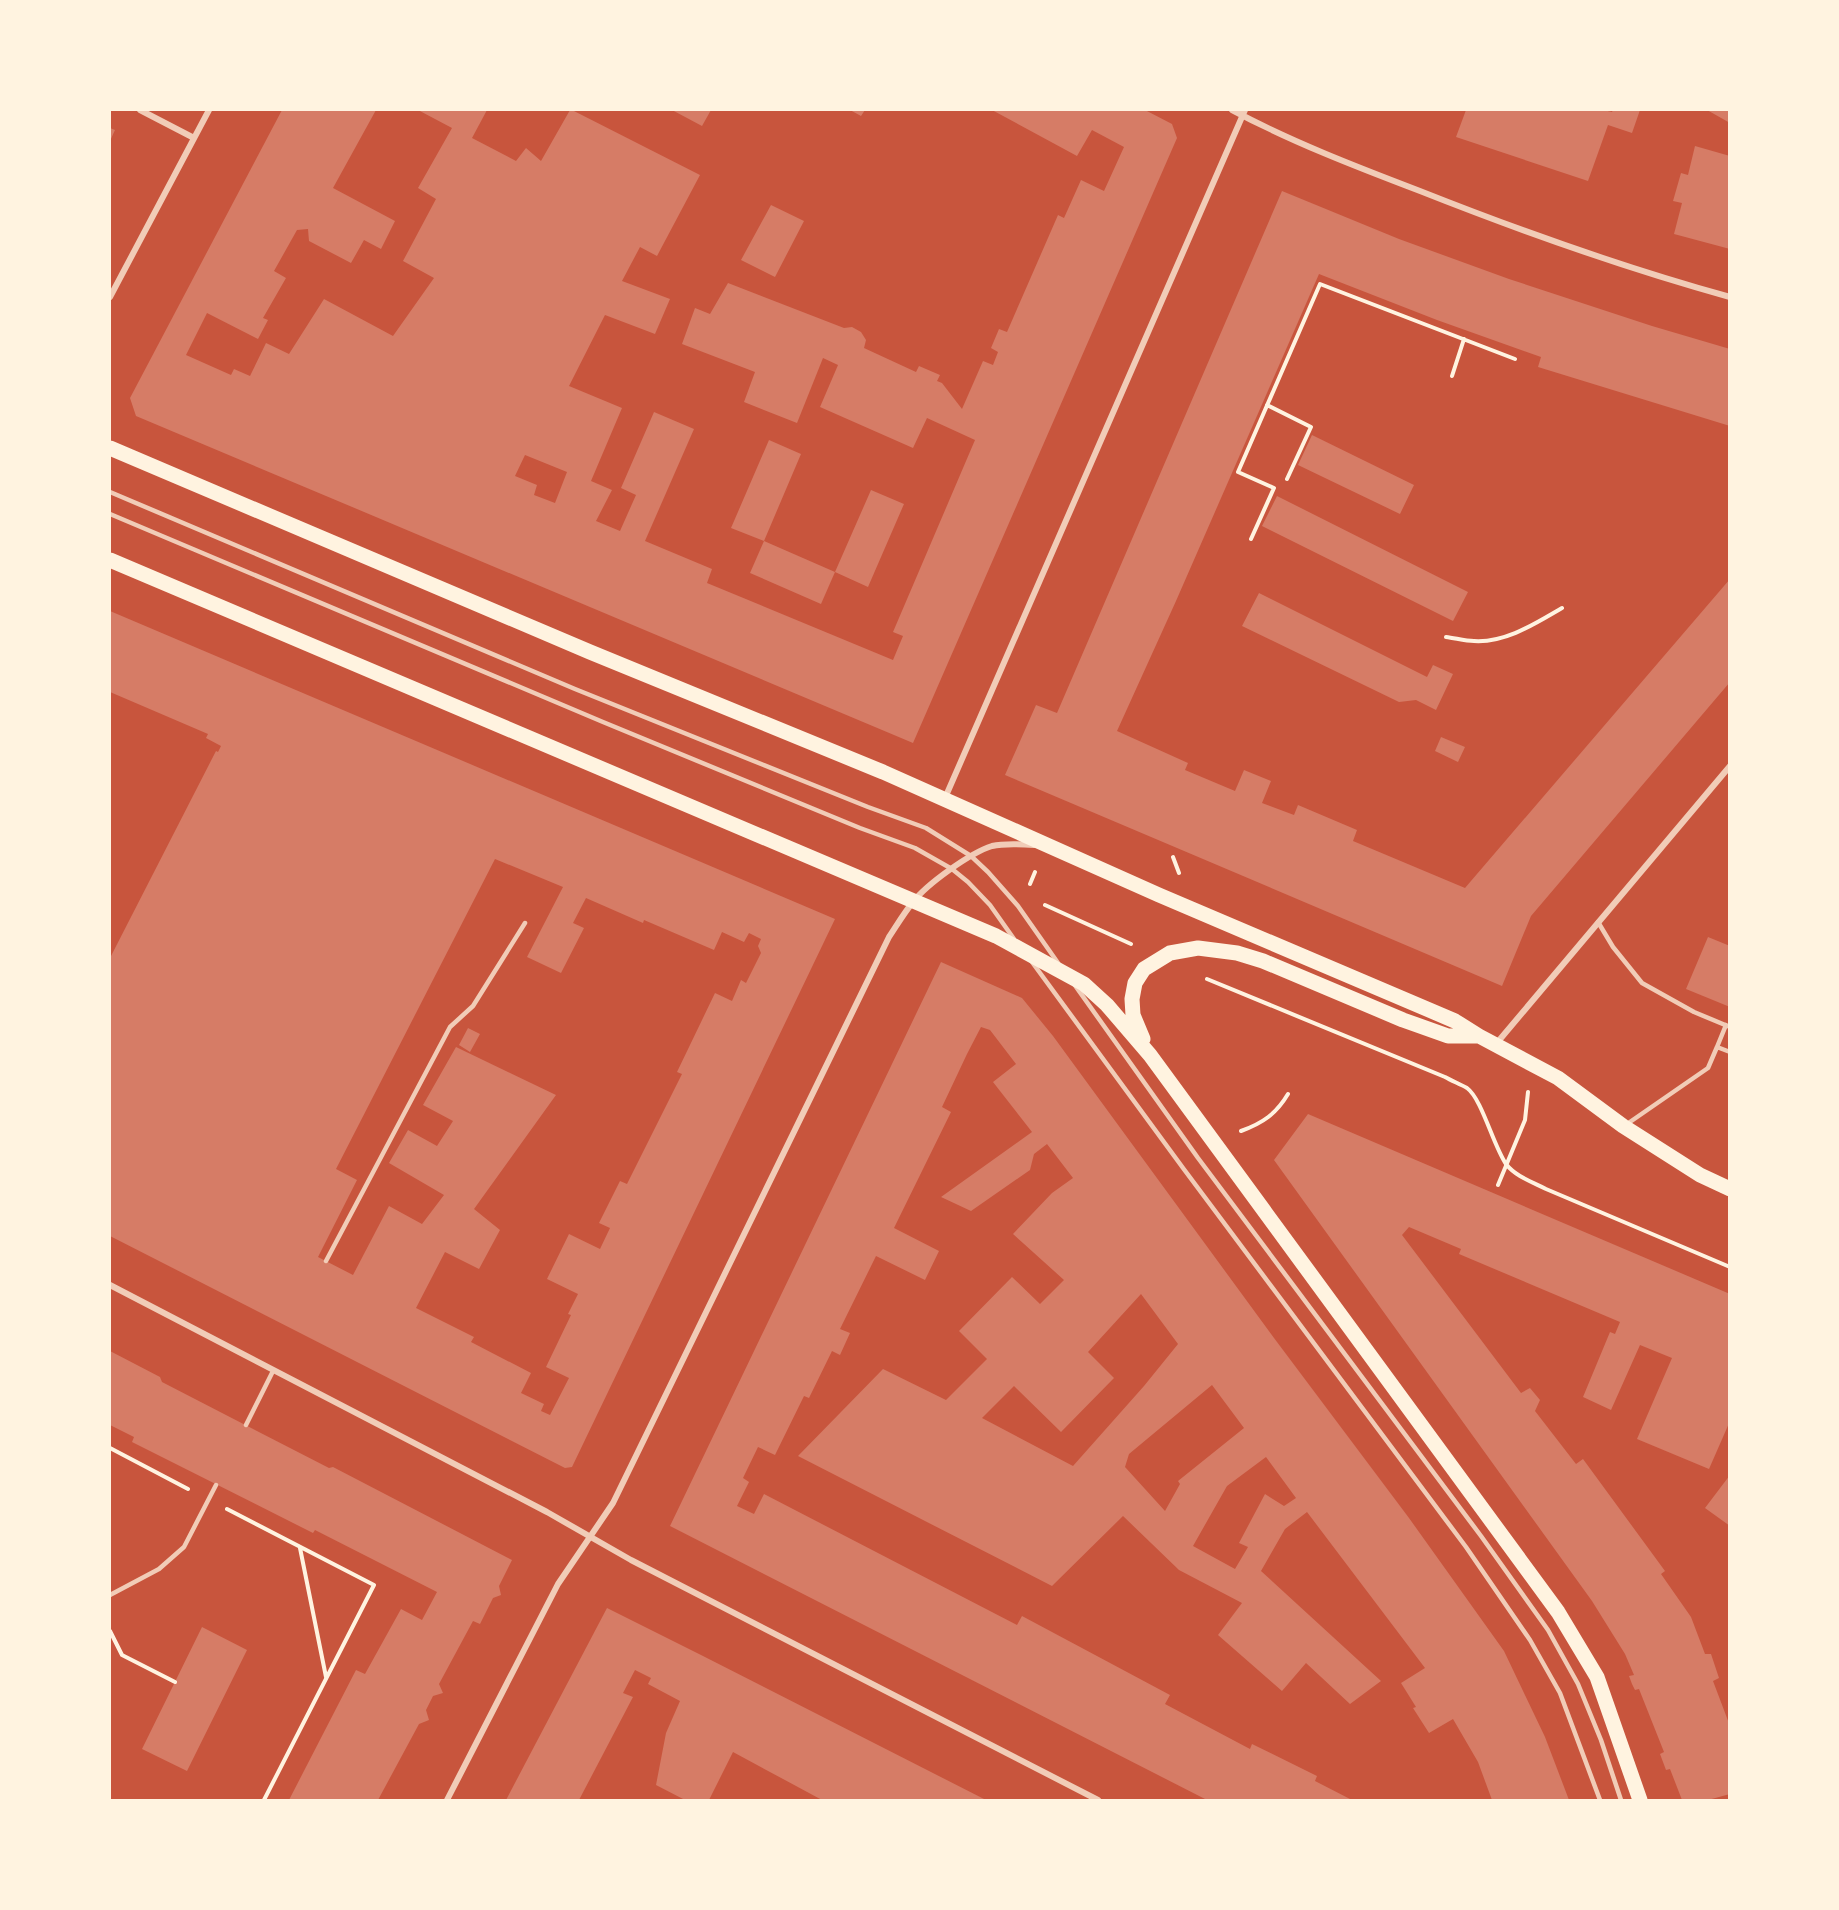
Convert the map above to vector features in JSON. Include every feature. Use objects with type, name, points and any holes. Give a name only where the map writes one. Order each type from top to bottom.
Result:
[{"type":"main road","points":[[110,448],[590,652],[944,798],[1273,945],[1455,1021],[1558,1078],[1623,1126],[1701,1175],[1730,1189]]},
{"type":"main road","points":[[110,560],[914,901],[1021,948],[1084,984],[1107,1005],[1150,1055],[1558,1612],[1597,1677],[1640,1800]]},
{"type":"main road","points":[[1150,1055],[1133,1015],[1132,999],[1135,983],[1144,969],[1170,953],[1198,948],[1238,953],[1263,961],[1403,1020],[1448,1036],[1479,1036]]},
{"type":"street","points":[[140,110],[194,138]]},
{"type":"street","points":[[110,297],[209,110]]},
{"type":"street","points":[[1232,110],[1244,112],[1318,150],[1497,221],[1730,297]]},
{"type":"street","points":[[944,798],[1244,112]]},
{"type":"street","points":[[1495,1044],[1730,766]]},
{"type":"street","points":[[447,1800],[558,1584],[613,1503],[887,940],[914,901],[971,856],[992,846],[1046,845]]},
{"type":"street","points":[[110,1285],[547,1512],[642,1566],[1098,1800]]},
{"type":"lane","points":[[110,492],[575,689],[868,807],[926,828],[971,856],[1004,888],[1192,1149],[1548,1630],[1578,1684],[1601,1740],[1621,1800]]},
{"type":"lane","points":[[110,514],[603,722],[915,849],[952,869],[968,882],[990,905],[1466,1547],[1530,1640],[1560,1693],[1600,1800]]},
{"type":"lane","points":[[1598,922],[1613,947],[1642,983],[1694,1012],[1728,1026],[1708,1068],[1623,1126]]},
{"type":"lane","points":[[326,1261],[450,1027],[473,1006],[525,923]]},
{"type":"lane","points":[[1717,1047],[1730,1052]]},
{"type":"lane","points":[[246,1425],[273,1371]]},
{"type":"lane","points":[[110,1595],[159,1569],[184,1548],[216,1485]]},
{"type":"path","points":[[1251,539],[1274,489],[1238,472],[1320,284],[1515,359]]},
{"type":"path","points":[[1452,376],[1464,339]]},
{"type":"path","points":[[1267,405],[1311,427],[1287,479]]},
{"type":"path","points":[[1446,637],[1475,641],[1498,639],[1525,629],[1562,608]]},
{"type":"path","points":[[1042,903],[1136,946]]},
{"type":"path","points":[[1204,978],[1435,1073],[1468,1089],[1477,1102],[1490,1135],[1506,1165],[1516,1174],[1730,1267]]},
{"type":"path","points":[[1498,1185],[1525,1120],[1528,1088]]},
{"type":"path","points":[[1234,1134],[1266,1120],[1278,1110],[1288,1094]]},
{"type":"path","points":[[110,1448],[374,1585],[264,1800]]},
{"type":"path","points":[[300,1548],[326,1678]]},
{"type":"path","points":[[110,1631],[122,1655],[175,1682]]},
{"type":"building","points":[[282,110],[376,110],[333,188],[395,221],[381,249],[364,240],[351,263],[309,241],[308,229],[297,230],[274,271],[286,278],[263,318],[268,320],[258,339],[207,313],[186,355],[231,375],[234,369],[250,376],[266,343],[289,354],[324,299],[393,336],[434,278],[403,261],[436,199],[418,188],[452,128],[418,110],[487,110],[472,138],[516,161],[526,148],[541,161],[572,110],[700,175],[657,256],[640,247],[622,281],[670,299],[655,334],[605,315],[569,386],[622,408],[591,481],[612,490],[596,521],[620,531],[636,495],[621,488],[654,412],[694,429],[645,541],[712,569],[707,583],[893,660],[903,636],[893,632],[975,440],[927,418],[913,448],[820,407],[838,365],[823,358],[797,423],[744,402],[755,372],[682,344],[695,308],[710,314],[728,283],[844,328],[852,327],[861,332],[866,340],[864,348],[916,372],[919,366],[940,375],[937,381],[942,383],[962,409],[983,361],[993,365],[998,352],[991,348],[999,329],[1007,332],[1058,215],[1064,218],[1081,180],[1104,191],[1124,147],[1092,130],[1077,156],[992,110],[1145,110],[1172,124],[1177,138],[913,743],[136,416],[130,398]],"holes":[[[525,455],[567,472],[555,503],[534,495],[537,485],[515,476]]]},
{"type":"building","points":[[672,110],[711,110],[702,126]]},
{"type":"building","points":[[850,110],[865,110],[861,116]]},
{"type":"building","points":[[1466,110],[1603,110],[1612,112],[1613,110],[1640,110],[1632,133],[1608,125],[1588,181],[1456,137]]},
{"type":"building","points":[[1707,110],[1730,110],[1730,123]]},
{"type":"building","points":[[110,128],[115,130],[110,141]]},
{"type":"building","points":[[1695,146],[1730,156],[1730,249],[1674,234],[1682,203],[1673,201],[1681,173],[1688,175]]},
{"type":"building","points":[[1282,191],[1399,239],[1509,279],[1730,349],[1730,426],[1538,367],[1541,357],[1319,274],[1117,731],[1188,763],[1185,770],[1235,791],[1244,770],[1271,781],[1262,803],[1294,815],[1298,805],[1357,830],[1353,841],[1465,888],[1730,579],[1730,682],[1531,916],[1502,986],[1005,775],[1036,705],[1057,713]]},
{"type":"building","points":[[771,205],[804,221],[775,277],[741,260]]},
{"type":"building","points":[[1312,435],[1414,485],[1400,514],[1298,465]]},
{"type":"building","points":[[769,440],[801,454],[764,541],[731,528]]},
{"type":"building","points":[[871,490],[904,504],[868,587],[835,572]]},
{"type":"building","points":[[1277,496],[1468,592],[1453,621],[1262,526]]},
{"type":"building","points":[[764,541],[835,572],[821,604],[750,573]]},
{"type":"building","points":[[1259,593],[1427,677],[1433,665],[1453,674],[1436,710],[1416,700],[1399,702],[1242,626]]},
{"type":"building","points":[[110,611],[835,919],[572,1467],[565,1468],[110,1236],[110,958],[216,751],[218,752],[221,746],[206,738],[208,734],[110,692]],"holes":[[[495,859],[563,887],[527,957],[561,973],[584,928],[573,923],[586,898],[714,950],[722,932],[744,942],[749,933],[761,939],[758,946],[761,953],[746,983],[741,980],[732,1001],[715,993],[677,1072],[682,1074],[627,1184],[620,1181],[599,1223],[610,1228],[600,1249],[569,1234],[547,1279],[578,1294],[568,1314],[571,1315],[546,1367],[569,1378],[550,1415],[541,1411],[544,1404],[521,1393],[531,1373],[471,1342],[474,1337],[416,1308],[445,1252],[479,1269],[500,1230],[474,1209],[556,1095],[456,1047],[423,1105],[453,1121],[437,1146],[408,1130],[389,1163],[444,1195],[422,1224],[389,1206],[353,1275],[318,1257],[357,1180],[336,1169]]]},
{"type":"building","points":[[1441,737],[1465,747],[1458,762],[1435,751]]},
{"type":"building","points":[[1708,937],[1730,946],[1730,1007],[1686,989]]},
{"type":"building","points":[[941,962],[1022,998],[1053,1036],[1409,1518],[1504,1651],[1545,1737],[1569,1800],[1492,1800],[1478,1762],[1453,1719],[1429,1733],[1401,1683],[1425,1668],[1307,1512],[1285,1529],[1261,1571],[1381,1681],[1350,1704],[1306,1663],[1282,1691],[1218,1635],[1242,1603],[1179,1570],[1123,1516],[1052,1586],[798,1456],[883,1369],[946,1400],[987,1359],[959,1331],[1012,1277],[1040,1304],[1064,1280],[1013,1234],[1052,1193],[1073,1178],[1047,1144],[1034,1154],[1030,1170],[971,1211],[941,1197],[1032,1132],[993,1082],[1016,1064],[990,1030],[981,1027],[942,1107],[951,1112],[894,1228],[939,1251],[925,1280],[876,1256],[840,1329],[850,1333],[840,1355],[832,1351],[809,1398],[804,1396],[775,1455],[758,1447],[743,1478],[749,1482],[737,1506],[754,1514],[764,1494],[1017,1625],[1022,1616],[1170,1695],[1165,1704],[1250,1749],[1252,1744],[1317,1776],[1315,1781],[1352,1800],[1207,1800],[670,1526]],"holes":[[[1141,1294],[1178,1344],[1073,1466],[982,1418],[1014,1386],[1061,1432],[1114,1378],[1088,1352]],[[1212,1385],[1244,1428],[1178,1481],[1180,1484],[1165,1511],[1125,1467],[1129,1454]],[[1266,1457],[1296,1498],[1284,1506],[1265,1494],[1239,1543],[1248,1547],[1235,1569],[1193,1546],[1227,1486]]]},
{"type":"building","points":[[468,1028],[480,1034],[470,1052],[459,1045]]},
{"type":"building","points":[[1308,1114],[1730,1294],[1730,1421],[1709,1469],[1637,1439],[1672,1358],[1640,1345],[1611,1410],[1583,1397],[1610,1332],[1615,1334],[1620,1322],[1459,1254],[1461,1249],[1409,1227],[1402,1235],[1521,1393],[1530,1388],[1540,1400],[1535,1411],[1576,1464],[1583,1459],[1665,1571],[1661,1574],[1691,1617],[1705,1654],[1711,1654],[1719,1678],[1713,1681],[1730,1726],[1730,1794],[1708,1800],[1682,1800],[1670,1769],[1666,1770],[1660,1754],[1664,1752],[1639,1689],[1635,1690],[1632,1684],[1629,1676],[1634,1675],[1625,1654],[1592,1601],[1274,1160]]},
{"type":"building","points":[[110,1351],[160,1377],[162,1382],[512,1560],[499,1586],[501,1595],[493,1598],[480,1624],[473,1621],[439,1684],[443,1693],[433,1696],[426,1710],[429,1720],[419,1724],[378,1800],[289,1800],[356,1670],[365,1674],[401,1609],[422,1620],[437,1592],[132,1442],[134,1437],[110,1425]]},
{"type":"building","points":[[1730,1475],[1730,1526],[1705,1508]]},
{"type":"building","points":[[607,1608],[986,1800],[822,1800],[733,1752],[709,1800],[685,1800],[656,1785],[666,1733],[680,1701],[648,1684],[651,1678],[635,1670],[623,1693],[633,1697],[579,1800],[506,1800]]},
{"type":"building","points":[[202,1627],[247,1650],[187,1771],[142,1749]]}]
